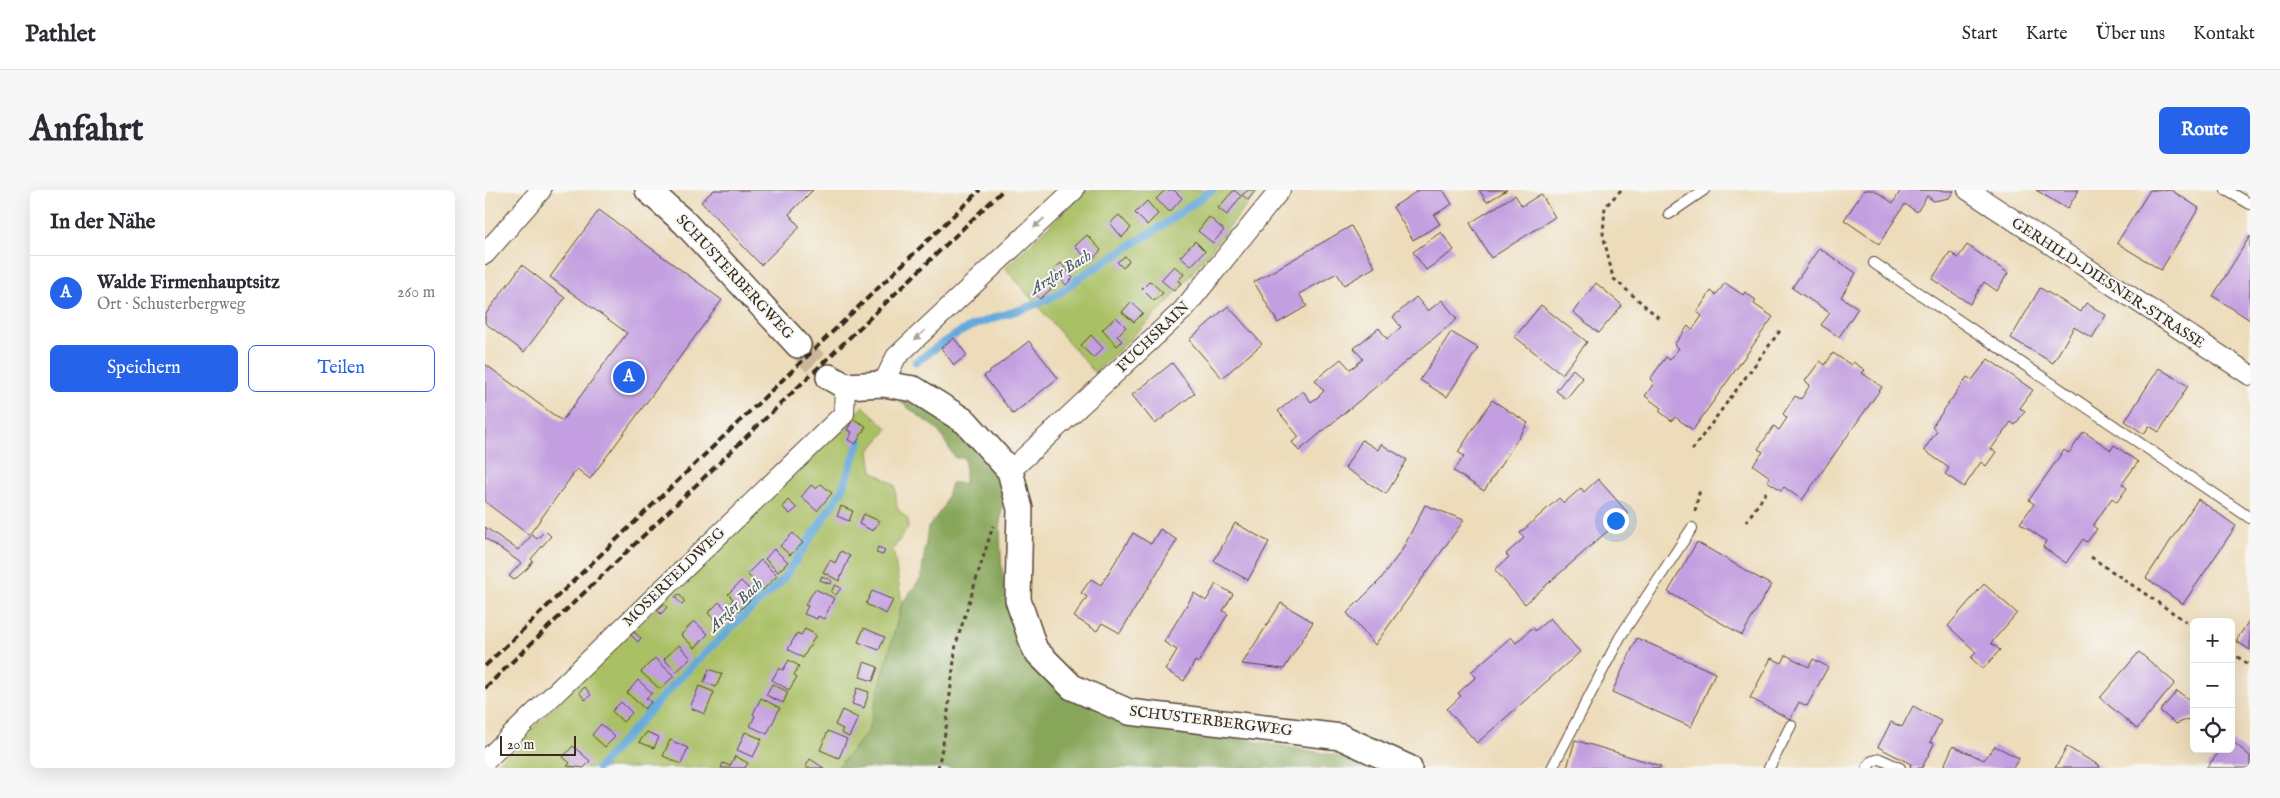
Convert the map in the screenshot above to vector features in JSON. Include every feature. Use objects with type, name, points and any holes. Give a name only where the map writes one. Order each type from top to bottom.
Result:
[{"type":"street","points":[[485,254],[541,190]]},
{"type":"street","name":"SCHUSTERBERGWEG","points":[[649,190],[685,223],[798,345]]},
{"type":"street","points":[[883,384],[896,357],[1074,190]]},
{"type":"street","name":"FUCHSRAIN","points":[[1010,471],[1183,310],[1280,190]]},
{"type":"street","name":"GERHILD-DIESNER-STRASSE","points":[[1968,190],[2250,375]]},
{"type":"street","name":"SCHUSTERBERGWEG","points":[[837,381],[883,384],[914,390],[966,422],[1010,471],[1020,509],[1018,600],[1035,650],[1072,687],[1129,712],[1341,737],[1409,768]]},
{"type":"street","name":"MOSERFELDWEG","points":[[485,761],[843,414],[837,381]]},
{"type":"lane","points":[[1669,214],[1704,190]]},
{"type":"lane","points":[[2226,190],[2250,204]]},
{"type":"lane","points":[[1875,263],[2250,518]]},
{"type":"lane","points":[[1553,768],[1620,637],[1692,528]]},
{"type":"lane","points":[[1769,768],[1791,725]]},
{"type":"lane","points":[[1867,768],[1871,761],[1880,759],[1900,768]]},
{"type":"path","points":[[1621,190],[1605,207],[1603,234],[1613,278],[1660,319]]},
{"type":"path","points":[[1692,450],[1782,328]]},
{"type":"path","points":[[1746,522],[1767,491]]},
{"type":"path","points":[[938,768],[946,728],[956,644],[993,524]]},
{"type":"path","points":[[2091,557],[2190,624]]},
{"type":"path","points":[[2235,655],[2250,666]]},
{"type":"green space","points":[[1087,190],[1259,190],[1171,299],[1095,373],[1005,268]]},
{"type":"green space","points":[[899,401],[924,406],[942,414],[974,446],[992,471],[1002,493],[1001,558],[1007,606],[1024,649],[1146,723],[1334,755],[1366,768],[837,768],[868,731],[902,603],[921,578],[928,528],[944,506],[951,483],[965,483],[965,458],[955,458],[938,430]]},
{"type":"green space","points":[[863,406],[888,429],[869,451],[872,471],[895,485],[897,508],[908,519],[908,528],[893,549],[902,603],[868,731],[837,768],[492,768]]},
{"type":"building","points":[[714,190],[813,190],[789,214],[800,227],[761,265],[701,202]]},
{"type":"building","points":[[1165,190],[1174,190],[1182,198],[1170,212],[1156,199]]},
{"type":"building","points":[[1234,190],[1241,196],[1227,215],[1218,208]]},
{"type":"building","points":[[1248,190],[1256,190],[1248,200],[1242,195]]},
{"type":"building","points":[[1419,190],[1443,190],[1452,204],[1434,215],[1440,224],[1413,240],[1393,207]]},
{"type":"building","points":[[1479,190],[1507,190],[1487,202]]},
{"type":"building","points":[[1864,190],[1874,190],[1893,203],[1901,190],[1954,191],[1949,198],[1934,201],[1927,196],[1917,212],[1905,204],[1879,244],[1844,220]]},
{"type":"building","points":[[2036,190],[2079,190],[2067,209]]},
{"type":"building","points":[[2150,190],[2171,190],[2199,208],[2161,270],[2117,243]]},
{"type":"building","points":[[1541,194],[1555,217],[1491,258],[1470,223],[1515,195],[1522,206]]},
{"type":"building","points":[[1147,201],[1158,214],[1147,225],[1135,213]]},
{"type":"building","points":[[599,210],[722,300],[590,479],[577,469],[529,535],[485,502],[485,364],[562,421],[627,333],[550,277]]},
{"type":"building","points":[[1119,215],[1131,228],[1122,237],[1110,223]]},
{"type":"building","points":[[1209,217],[1224,230],[1213,243],[1198,231]]},
{"type":"building","points":[[1351,226],[1375,267],[1344,285],[1337,273],[1299,294],[1307,306],[1278,323],[1254,282]]},
{"type":"building","points":[[1441,232],[1454,250],[1426,270],[1413,252]]},
{"type":"building","points":[[1087,235],[1101,250],[1090,262],[1075,246]]},
{"type":"building","points":[[2250,236],[2250,320],[2213,296]]},
{"type":"building","points":[[1195,241],[1205,251],[1191,266],[1180,257]]},
{"type":"building","points":[[1967,245],[2008,273],[1997,291],[1984,282],[1970,304],[1932,279],[1950,252],[1958,258]]},
{"type":"building","points":[[1819,248],[1856,273],[1841,297],[1858,308],[1839,337],[1821,325],[1830,313],[1792,288]]},
{"type":"building","points":[[1125,256],[1129,261],[1123,268],[1117,262]]},
{"type":"building","points":[[1061,263],[1073,278],[1066,285],[1053,270]]},
{"type":"building","points":[[522,265],[565,298],[524,352],[485,323],[485,315]]},
{"type":"building","points":[[1174,266],[1184,274],[1178,281],[1181,283],[1174,291],[1161,280]]},
{"type":"building","points":[[1045,281],[1051,289],[1040,299],[1033,291]]},
{"type":"building","points":[[1150,281],[1163,293],[1154,301],[1142,289]]},
{"type":"building","points":[[1596,283],[1622,305],[1599,333],[1573,312]]},
{"type":"building","points":[[1725,283],[1743,295],[1745,292],[1756,300],[1754,304],[1773,317],[1693,430],[1675,417],[1672,421],[1659,411],[1661,408],[1645,396],[1654,383],[1650,379],[1666,357],[1670,360],[1679,348],[1674,345],[1688,326],[1692,330],[1702,316],[1697,312],[1711,291],[1716,295]]},
{"type":"building","points":[[2040,288],[2081,312],[2086,303],[2106,315],[2092,338],[2074,327],[2053,363],[2011,338]]},
{"type":"building","points":[[1416,297],[1428,311],[1442,300],[1457,319],[1299,451],[1292,442],[1299,437],[1278,411],[1303,391],[1311,402],[1318,397],[1324,391],[1315,380],[1341,359],[1350,369],[1356,365],[1363,359],[1354,348],[1379,328],[1387,339],[1401,327],[1393,317]]},
{"type":"building","points":[[1131,302],[1143,313],[1134,322],[1122,312]]},
{"type":"building","points":[[1541,305],[1587,342],[1562,374],[1515,337]]},
{"type":"building","points":[[1228,306],[1262,344],[1222,378],[1189,340]]},
{"type":"building","points":[[1116,317],[1126,327],[1117,336],[1122,341],[1117,346],[1102,330]]},
{"type":"building","points":[[1451,332],[1478,348],[1447,397],[1420,380]]},
{"type":"building","points":[[1091,335],[1103,348],[1093,358],[1081,345]]},
{"type":"building","points":[[954,338],[967,355],[954,365],[941,348]]},
{"type":"building","points":[[1029,341],[1058,378],[1013,414],[984,376]]},
{"type":"building","points":[[1833,353],[1851,365],[1853,362],[1865,370],[1862,373],[1882,387],[1802,500],[1784,487],[1781,490],[1767,481],[1770,477],[1753,465],[1763,452],[1758,449],[1774,426],[1779,430],[1787,418],[1783,414],[1795,396],[1801,399],[1810,385],[1805,381],[1820,361],[1825,365]]},
{"type":"building","points":[[1988,359],[2033,390],[2020,408],[2025,411],[2015,425],[2011,422],[1991,449],[1996,452],[1986,466],[1981,462],[1964,487],[1945,474],[1949,468],[1924,450],[1937,431],[1932,427],[1967,377],[1972,380]]},
{"type":"building","points":[[1172,363],[1195,393],[1155,424],[1132,395]]},
{"type":"building","points":[[2159,368],[2188,386],[2159,432],[2149,426],[2144,434],[2125,421]]},
{"type":"building","points":[[1573,369],[1583,378],[1566,399],[1556,391]]},
{"type":"building","points":[[1492,400],[1528,423],[1484,491],[1454,471],[1464,456],[1458,452]]},
{"type":"building","points":[[853,419],[866,426],[856,444],[848,440],[852,432],[847,430]]},
{"type":"building","points":[[2084,432],[2111,450],[2114,445],[2138,462],[2122,484],[2127,488],[2117,502],[2112,498],[2093,526],[2097,529],[2087,542],[2083,539],[2066,563],[2043,547],[2046,541],[2020,523],[2034,504],[2029,500],[2064,450],[2069,453]]},
{"type":"building","points":[[1362,440],[1378,450],[1381,444],[1407,460],[1386,494],[1345,468]]},
{"type":"building","points":[[1598,479],[1628,513],[1525,604],[1495,570],[1509,557],[1506,554],[1524,538],[1520,533],[1559,498],[1564,503],[1581,488],[1584,492]]},
{"type":"building","points":[[821,484],[832,493],[817,511],[801,497],[811,485],[816,489]]},
{"type":"building","points":[[2198,499],[2236,526],[2183,604],[2146,578]]},
{"type":"building","points":[[788,500],[797,508],[790,514],[782,507]]},
{"type":"building","points":[[1425,505],[1464,520],[1375,645],[1347,613],[1380,580],[1402,550]]},
{"type":"building","points":[[841,506],[853,511],[849,521],[837,516]]},
{"type":"building","points":[[864,514],[879,521],[873,531],[859,524]]},
{"type":"building","points":[[1235,523],[1269,542],[1248,580],[1214,561]]},
{"type":"building","points":[[485,527],[518,550],[532,535],[537,539],[545,531],[551,536],[531,559],[533,561],[528,568],[514,580],[509,576],[521,563],[485,538]]},
{"type":"building","points":[[1160,529],[1177,540],[1120,633],[1102,623],[1097,631],[1074,617],[1087,597],[1081,593],[1091,579],[1101,585],[1133,533],[1151,544]]},
{"type":"building","points":[[793,533],[803,543],[790,555],[780,546]]},
{"type":"building","points":[[1697,542],[1771,585],[1742,635],[1668,592]]},
{"type":"building","points":[[878,547],[885,550],[883,555],[876,553]]},
{"type":"building","points":[[774,549],[788,562],[778,572],[765,559]]},
{"type":"building","points":[[841,551],[850,556],[839,581],[823,572],[830,560],[835,563]]},
{"type":"building","points":[[761,560],[777,576],[763,590],[747,574]]},
{"type":"building","points":[[822,576],[832,581],[830,584],[820,580]]},
{"type":"building","points":[[741,581],[755,595],[739,611],[731,602],[733,599],[728,594]]},
{"type":"building","points":[[1216,584],[1233,594],[1223,611],[1228,614],[1198,663],[1195,661],[1184,681],[1165,670],[1177,650],[1164,642],[1194,593],[1206,601]]},
{"type":"building","points":[[1984,584],[2017,613],[1991,643],[2000,650],[1983,669],[1971,658],[1976,652],[1948,626]]},
{"type":"building","points":[[835,585],[841,588],[836,595],[831,592]]},
{"type":"building","points":[[815,589],[834,598],[824,619],[818,616],[817,619],[804,614],[808,606],[805,605]]},
{"type":"building","points":[[872,591],[893,600],[886,614],[866,604]]},
{"type":"building","points":[[679,594],[685,602],[682,605],[675,597]]},
{"type":"building","points":[[719,602],[732,615],[720,626],[708,613]]},
{"type":"building","points":[[1281,603],[1313,622],[1284,669],[1242,664]]},
{"type":"building","points":[[664,604],[667,607],[661,614],[657,610]]},
{"type":"building","points":[[1550,618],[1580,652],[1477,743],[1447,709],[1461,696],[1458,693],[1476,677],[1471,672],[1511,637],[1516,643],[1533,627],[1535,631]]},
{"type":"building","points":[[2250,619],[2250,650],[2236,641]]},
{"type":"building","points":[[694,621],[708,634],[695,648],[681,635]]},
{"type":"building","points":[[864,628],[885,637],[879,650],[858,642]]},
{"type":"building","points":[[805,629],[816,635],[803,658],[788,649],[797,633],[801,635]]},
{"type":"building","points":[[634,632],[641,638],[638,642],[631,635]]},
{"type":"building","points":[[1637,638],[1715,673],[1691,727],[1612,692]]},
{"type":"building","points":[[679,645],[691,658],[676,672],[664,659]]},
{"type":"building","points":[[2139,652],[2175,683],[2137,729],[2100,698]]},
{"type":"building","points":[[1786,655],[1809,667],[1813,659],[1828,667],[1807,706],[1799,702],[1790,719],[1750,698],[1771,658],[1782,663]]},
{"type":"building","points":[[655,658],[674,676],[660,689],[641,672]]},
{"type":"building","points":[[789,660],[799,666],[794,675],[797,677],[789,690],[772,680],[779,668],[783,670]]},
{"type":"building","points":[[864,662],[878,667],[873,681],[860,677]]},
{"type":"building","points":[[709,669],[722,674],[716,687],[704,682]]},
{"type":"building","points":[[638,680],[652,693],[646,698],[651,702],[645,709],[627,693]]},
{"type":"building","points":[[772,684],[788,692],[783,703],[766,695]]},
{"type":"building","points":[[699,686],[714,692],[705,714],[690,708]]},
{"type":"building","points":[[585,687],[591,695],[585,700],[579,692]]},
{"type":"building","points":[[857,688],[869,692],[864,708],[852,704]]},
{"type":"building","points":[[2177,691],[2190,700],[2190,719],[2176,724],[2160,711]]},
{"type":"building","points":[[761,698],[780,708],[767,734],[750,726],[755,716],[753,714]]},
{"type":"building","points":[[621,702],[632,713],[623,722],[612,711]]},
{"type":"building","points":[[1913,706],[1941,721],[1930,742],[1934,744],[1922,768],[1910,768],[1911,764],[1878,747],[1891,722],[1902,727]]},
{"type":"building","points":[[842,710],[858,718],[849,737],[841,733],[843,729],[835,725]]},
{"type":"building","points":[[601,724],[615,737],[605,747],[592,735]]},
{"type":"building","points":[[828,731],[847,739],[839,758],[820,750]]},
{"type":"building","points":[[647,732],[659,737],[654,748],[639,742]]},
{"type":"building","points":[[745,732],[762,739],[753,757],[737,750]]},
{"type":"building","points":[[670,740],[688,748],[681,764],[663,756]]},
{"type":"building","points":[[1575,740],[1661,766],[1660,768],[1567,768]]},
{"type":"building","points":[[2235,743],[2250,756],[2250,768],[2206,768],[2219,753],[2235,753]]},
{"type":"building","points":[[573,746],[590,761],[584,768],[567,766],[570,763],[563,757]]},
{"type":"building","points":[[1953,746],[1984,760],[1995,746],[2019,758],[2013,768],[1943,768]]},
{"type":"building","points":[[2067,747],[2100,766],[2099,768],[2055,768]]},
{"type":"building","points":[[735,756],[748,763],[745,768],[721,768],[723,763],[730,766]]},
{"type":"building","points":[[810,759],[824,768],[805,768]]},
{"type":"waterway","name":"Arzler Bach","points":[[916,362],[948,339],[974,325],[1032,306],[1055,296],[1077,279],[1162,226],[1212,190]]},
{"type":"waterway","name":"Arzler Bach","points":[[598,768],[679,679],[782,581],[841,492],[860,441]]},
{"type":"tunnel","points":[[798,345],[829,377]]},
{"type":"railway","points":[[485,666],[980,190]]},
{"type":"railway","points":[[485,688],[1003,190]]},
{"type":"place","name":"Walde Firmenhauptsitz","points":[[629,377]]}]
